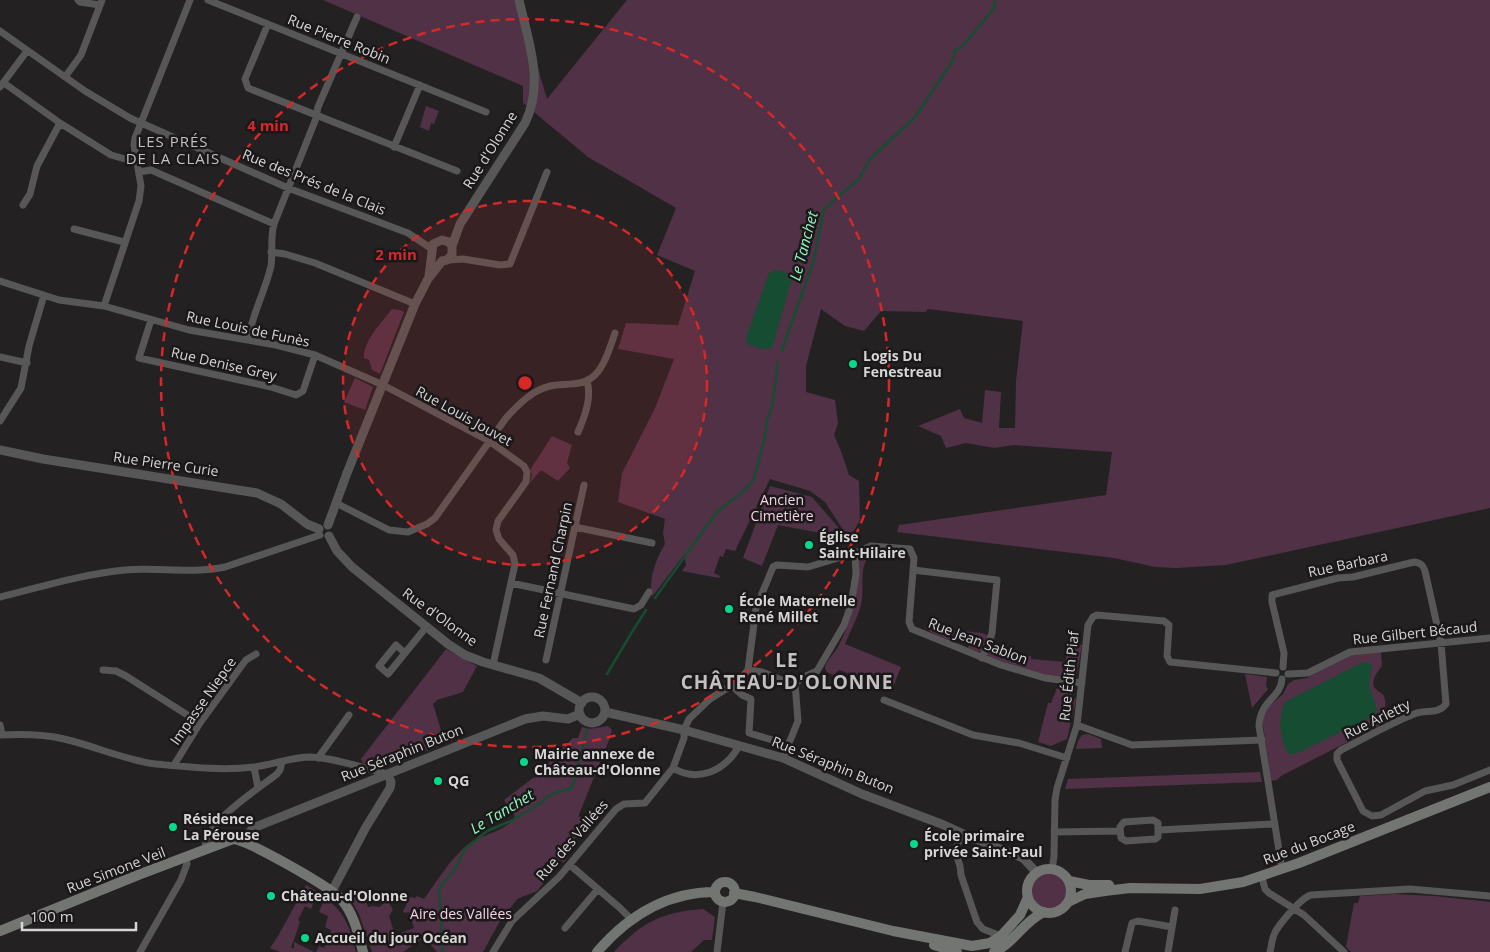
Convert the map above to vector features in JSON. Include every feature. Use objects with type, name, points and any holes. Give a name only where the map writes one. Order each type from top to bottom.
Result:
[{"type":"main road","name":"Rue du Bocage","points":[[1068,902],[1085,894],[1130,888],[1200,890],[1243,882],[1282,869],[1490,787]]},
{"type":"main road","name":"Rue Simone Veil","points":[[0,931],[206,849],[234,839],[243,842]]},
{"type":"main road","points":[[243,842],[332,891],[341,899],[350,911],[357,928],[363,952]]},
{"type":"main road","points":[[734,893],[755,896],[893,931],[964,946],[980,945],[992,949],[1008,942],[1031,920],[1044,912],[1058,911],[1068,902],[1071,892],[1069,881],[1062,873],[1052,870],[1037,873],[1029,884],[1028,896],[1020,915],[992,949]]},
{"type":"main road","name":"Rue du Bocage","points":[[1069,881],[1090,885],[1116,885],[1130,888]]},
{"type":"main road","points":[[725,882],[733,887],[734,893],[732,898],[723,902],[718,900],[715,892],[717,886],[725,882]]},
{"type":"main road","points":[[597,952],[615,932],[649,908],[693,893],[715,892]]},
{"type":"main road","points":[[1028,896],[1034,907],[1044,912]]},
{"type":"main road","points":[[893,931],[958,952]]},
{"type":"street","points":[[65,77],[81,55],[101,3],[80,2],[78,0]]},
{"type":"street","points":[[104,306],[139,201],[141,186],[135,138],[190,0]]},
{"type":"street","name":"Rue Pierre Robin","points":[[208,0],[486,112]]},
{"type":"street","name":"Rue d'Olonne","points":[[428,279],[449,255],[460,224],[525,123],[533,105],[534,67],[519,0]]},
{"type":"street","points":[[248,340],[251,322],[269,274],[271,265],[271,237],[274,224],[315,121],[315,115],[357,17]]},
{"type":"street","points":[[268,24],[245,79],[248,88],[457,171]]},
{"type":"street","name":"Rue des Prés de la Clais","points":[[0,31],[116,111],[288,188],[392,226],[436,247]]},
{"type":"street","points":[[27,51],[2,85],[111,155],[125,160],[136,157]]},
{"type":"street","points":[[394,147],[420,85]]},
{"type":"street","points":[[23,205],[30,194],[37,166],[60,123]]},
{"type":"street","points":[[139,172],[151,170],[274,224]]},
{"type":"street","points":[[449,255],[449,242],[436,247],[436,260],[449,255],[500,265],[510,264],[547,172]]},
{"type":"street","name":"Rue d'Olonne","points":[[460,224],[436,247],[428,279],[415,304],[336,503],[328,525],[332,531],[323,534],[352,567],[466,655],[493,665],[540,678],[582,703]]},
{"type":"street","points":[[74,229],[124,242]]},
{"type":"street","points":[[271,252],[315,263],[415,304]]},
{"type":"street","name":"Rue Louis de Funès","points":[[0,281],[59,300],[104,306],[209,335],[276,345],[315,356],[383,385]]},
{"type":"street","points":[[0,421],[21,388],[31,337],[44,295]]},
{"type":"street","name":"Rue Denise Grey","points":[[151,320],[139,358],[271,387],[296,395],[303,391],[315,356]]},
{"type":"street","points":[[336,503],[389,530],[408,532],[418,529],[435,518],[510,413],[525,399],[550,386],[587,381],[598,372],[615,333]]},
{"type":"street","points":[[0,357],[27,363]]},
{"type":"street","points":[[578,432],[589,396],[587,381]]},
{"type":"street","name":"Rue Louis Jouvet","points":[[383,385],[489,441],[524,466],[527,472],[526,482],[498,521],[496,530],[499,539],[515,559],[493,665]]},
{"type":"street","name":"Rue Pierre Curie","points":[[0,450],[43,459],[257,493],[281,504],[323,534]]},
{"type":"street","name":"Rue Fernand Charpin","points":[[546,660],[584,485]]},
{"type":"street","points":[[575,527],[652,543]]},
{"type":"street","points":[[0,597],[102,573],[152,569],[213,570],[323,534]]},
{"type":"street","name":"Rue Jean Sablon","points":[[748,670],[756,608],[773,567],[776,565],[808,567],[855,553],[871,546],[908,548],[914,555],[909,626],[912,629],[982,658],[1032,675],[1082,683]]},
{"type":"street","points":[[684,730],[690,719],[710,699],[732,686],[748,670],[762,672],[789,683],[795,683],[817,671],[844,625],[851,605],[856,574],[855,553]]},
{"type":"street","name":"Rue Barbara","points":[[1283,667],[1284,653],[1272,595],[1338,578],[1353,577],[1414,562],[1424,566],[1441,643]]},
{"type":"street","points":[[913,570],[997,580],[992,633],[982,658]]},
{"type":"street","points":[[511,584],[634,608],[641,605],[649,592]]},
{"type":"street","name":"Rue Édith Piaf","points":[[1052,870],[1055,800],[1077,725],[1088,625],[1093,617],[1097,615],[1164,621],[1169,625],[1167,660],[1170,662],[1276,673]]},
{"type":"street","points":[[405,653],[427,626]]},
{"type":"street","name":"Rue Gilbert Bécaud","points":[[1288,674],[1308,673],[1350,652],[1490,638]]},
{"type":"street","name":"Rue Arletty","points":[[1441,643],[1446,701],[1442,709],[1416,713],[1341,750],[1337,754],[1337,760],[1363,811],[1372,816],[1380,815],[1425,791],[1453,785],[1490,770]]},
{"type":"street","name":"Impasse Niepce","points":[[174,765],[200,723],[246,660],[256,654]]},
{"type":"street","points":[[1283,667],[1288,670],[1288,674],[1287,677],[1282,679],[1276,673],[1279,668],[1283,667]]},
{"type":"street","points":[[103,670],[116,671],[126,676],[200,723]]},
{"type":"street","points":[[1282,679],[1280,689],[1261,712],[1260,726],[1282,869]]},
{"type":"street","points":[[783,758],[798,720],[795,683]]},
{"type":"street","points":[[732,686],[742,696],[751,699],[749,733],[789,746]]},
{"type":"street","points":[[588,698],[597,698],[603,704],[605,712],[601,720],[594,723],[585,721],[580,714],[582,703],[588,698]]},
{"type":"street","points":[[884,700],[973,735],[1019,743],[1067,758]]},
{"type":"street","name":"Rue Séraphin Buton","points":[[605,712],[684,730],[783,758],[862,794],[1023,858],[1037,873]]},
{"type":"street","name":"Rue Séraphin Buton","points":[[243,842],[253,828],[525,719],[542,716],[568,719],[580,714]]},
{"type":"street","points":[[318,758],[349,715]]},
{"type":"street","points":[[0,725],[1,735],[36,735],[60,738],[134,760],[220,769],[254,768],[295,758],[318,758],[388,774],[391,782],[390,788],[366,827],[332,891]]},
{"type":"street","points":[[1077,725],[1132,745],[1262,740]]},
{"type":"street","name":"Rue des Vallées","points":[[493,952],[512,921],[570,865],[616,809],[624,804],[645,802],[673,768],[684,738],[684,730]]},
{"type":"street","points":[[673,768],[690,775],[704,775],[727,760],[739,746]]},
{"type":"street","points":[[206,849],[204,842],[219,821],[280,770],[282,762]]},
{"type":"street","points":[[356,766],[364,771],[371,780]]},
{"type":"street","points":[[254,768],[258,788]]},
{"type":"street","points":[[1153,820],[1158,823],[1159,830],[1158,837],[1155,839],[1126,841],[1121,838],[1120,831],[1120,827],[1124,822],[1153,820]]},
{"type":"street","points":[[1159,830],[1274,824]]},
{"type":"street","points":[[1054,832],[1120,831]]},
{"type":"street","points":[[962,833],[956,846],[956,855],[977,922],[983,929],[1001,936]]},
{"type":"street","points":[[140,952],[181,880],[187,864],[186,858]]},
{"type":"street","points":[[570,865],[631,919]]},
{"type":"street","points":[[1262,876],[1269,893],[1294,908],[1344,952]]},
{"type":"street","points":[[565,928],[598,889]]},
{"type":"street","points":[[1270,952],[1277,928],[1306,896],[1311,894],[1422,889],[1490,896]]},
{"type":"street","points":[[717,952],[723,902]]},
{"type":"street","points":[[1168,952],[1176,910]]},
{"type":"street","points":[[1125,952],[1132,923],[1138,921],[1172,927]]},
{"type":"green space","points":[[323,0],[518,0],[547,99],[627,0],[1490,0],[1490,508],[1226,565],[1176,568],[1155,567],[1114,558],[897,532],[899,525],[1106,495],[1112,452],[1014,445],[994,448],[966,443],[946,448],[941,436],[918,426],[960,409],[964,418],[982,423],[985,390],[1001,392],[999,428],[1015,428],[1016,381],[1023,321],[928,309],[926,312],[881,311],[864,331],[845,326],[821,309],[806,366],[806,392],[835,400],[838,423],[834,435],[849,475],[859,481],[860,520],[849,539],[825,502],[810,491],[770,479],[735,551],[726,549],[723,557],[720,556],[714,573],[720,576],[719,578],[682,571],[686,565],[684,555],[652,597],[651,584],[654,570],[665,544],[663,533],[665,519],[618,502],[622,473],[655,408],[674,359],[618,349],[626,323],[678,325],[695,271],[657,255],[676,208],[588,157],[523,103],[523,86]]},
{"type":"green space","points":[[426,106],[439,111],[434,124],[431,123],[429,131],[420,127]]},
{"type":"green space","points":[[392,309],[404,312],[380,374],[372,370],[369,360],[364,358],[365,352],[370,338]]},
{"type":"green space","points":[[355,378],[373,387],[365,410],[344,402]]},
{"type":"green space","points":[[552,436],[572,445],[567,463],[570,468],[558,481],[541,470],[530,483],[532,474],[530,470]]},
{"type":"green space","name":"Ancien Cimetière","points":[[770,486],[812,497],[838,527],[836,536],[778,525],[762,566],[743,558]]},
{"type":"green space","points":[[868,550],[907,553],[906,557],[873,554],[865,562],[861,605],[845,644],[901,667],[892,690],[839,670],[833,675],[827,672],[825,668],[839,645],[848,624],[854,602],[859,556]]},
{"type":"green space","points":[[924,627],[987,635],[979,652],[968,648],[970,642],[956,637],[954,642],[932,633]]},
{"type":"green space","points":[[995,636],[994,652],[1031,656],[1031,659],[1065,662],[1070,643],[1082,645],[1077,673],[1059,677],[1047,675],[988,657],[986,654]]},
{"type":"green space","points":[[446,649],[477,666],[463,692],[437,700],[433,704],[445,743],[393,765],[363,763],[361,759]]},
{"type":"green space","points":[[1381,651],[1382,666],[1373,682],[1375,688],[1383,695],[1385,710],[1389,714],[1400,713],[1400,715],[1281,776],[1277,780],[1271,781],[1262,719],[1267,708],[1283,694],[1288,684],[1294,680],[1307,678],[1351,654]]},
{"type":"green space","points":[[1245,674],[1267,677],[1266,686],[1268,689],[1252,708]]},
{"type":"green space","points":[[1057,688],[1070,689],[1071,694],[1076,700],[1067,739],[1051,746],[1038,742],[1048,703],[1051,703]]},
{"type":"green space","name":"Aire des Vallées","points":[[608,726],[612,730],[609,740],[578,817],[594,815],[593,825],[574,841],[563,863],[561,860],[557,866],[553,865],[545,881],[537,891],[517,899],[509,910],[506,910],[483,952],[437,952],[425,939],[422,939],[403,952],[372,952],[359,914],[348,895],[349,893],[356,895],[361,890],[360,895],[364,896],[368,907],[379,907],[386,902],[389,903],[393,910],[389,916],[395,935],[414,928],[409,912],[404,913],[403,911],[410,897],[415,898],[417,896],[424,899],[449,865],[466,846],[511,822],[515,816],[504,800],[533,778],[542,776],[540,771],[573,738],[578,738],[582,727],[589,729]]},
{"type":"green space","points":[[1088,734],[1101,739],[1102,748],[1076,749],[1082,735]]},
{"type":"green space","points":[[1260,772],[1262,782],[1065,789],[1068,779]]},
{"type":"green space","points":[[1049,874],[1061,880],[1067,892],[1061,904],[1049,910],[1037,904],[1031,892],[1037,880]]},
{"type":"green space","points":[[306,885],[318,892],[311,909],[305,906],[298,920],[300,922],[291,948],[294,948],[294,942],[314,952],[280,952],[270,948],[278,936]]},
{"type":"green space","points":[[1395,894],[1490,902],[1490,952],[1351,952],[1346,947],[1354,903],[1358,903],[1360,896]]},
{"type":"green space","points":[[325,898],[342,915],[352,936],[356,952],[316,952],[319,946],[324,948],[331,930],[325,927],[328,916],[319,912]]},
{"type":"green space","points":[[703,909],[715,917],[712,940],[704,940],[691,952],[614,952],[634,933],[654,920],[689,910]]},
{"type":"shaded area","points":[[776,270],[785,272],[792,279],[772,348],[761,349],[747,344],[746,338],[769,273]]},
{"type":"shaded area","points":[[1368,662],[1372,665],[1369,685],[1377,710],[1373,716],[1298,753],[1289,754],[1281,736],[1281,715],[1285,702],[1361,663]]},
{"type":"waterway","name":"Le Tanchet","points":[[782,350],[813,263],[824,209],[859,179],[870,159],[915,117],[953,60],[955,50],[962,47],[995,7],[994,0]]},
{"type":"waterway","name":"Le Tanchet","points":[[655,598],[716,513],[746,489],[754,479],[765,436],[767,419],[772,408],[778,362]]},
{"type":"waterway","name":"Le Tanchet","points":[[607,674],[646,610]]},
{"type":"waterway","name":"Le Tanchet","points":[[443,952],[439,889],[455,869],[465,849],[487,831],[511,821],[552,794],[572,788],[587,730]]},
{"type":"place","name":"Logis Du Fenestreau","points":[[853,364]]},
{"type":"place","name":"Église Saint-Hilaire","points":[[809,545]]},
{"type":"place","name":"École Maternelle René Millet","points":[[729,609]]},
{"type":"place","name":"Mairie annexe de Château-d'Olonne","points":[[524,762]]},
{"type":"place","name":"QG","points":[[438,781]]},
{"type":"place","name":"Résidence La Pérouse","points":[[173,827]]},
{"type":"place","name":"École primaire privée Saint-Paul","points":[[914,844]]},
{"type":"place","name":"Château-d'Olonne","points":[[271,896]]},
{"type":"place","name":"Accueil du jour Océan","points":[[305,938]]},
{"type":"district","name":"LES PRÉS DE LA CLAIS","points":[[173,150]]},
{"type":"district","name":"LE CHÂTEAU-D'OLONNE","points":[[787,671]]}]
